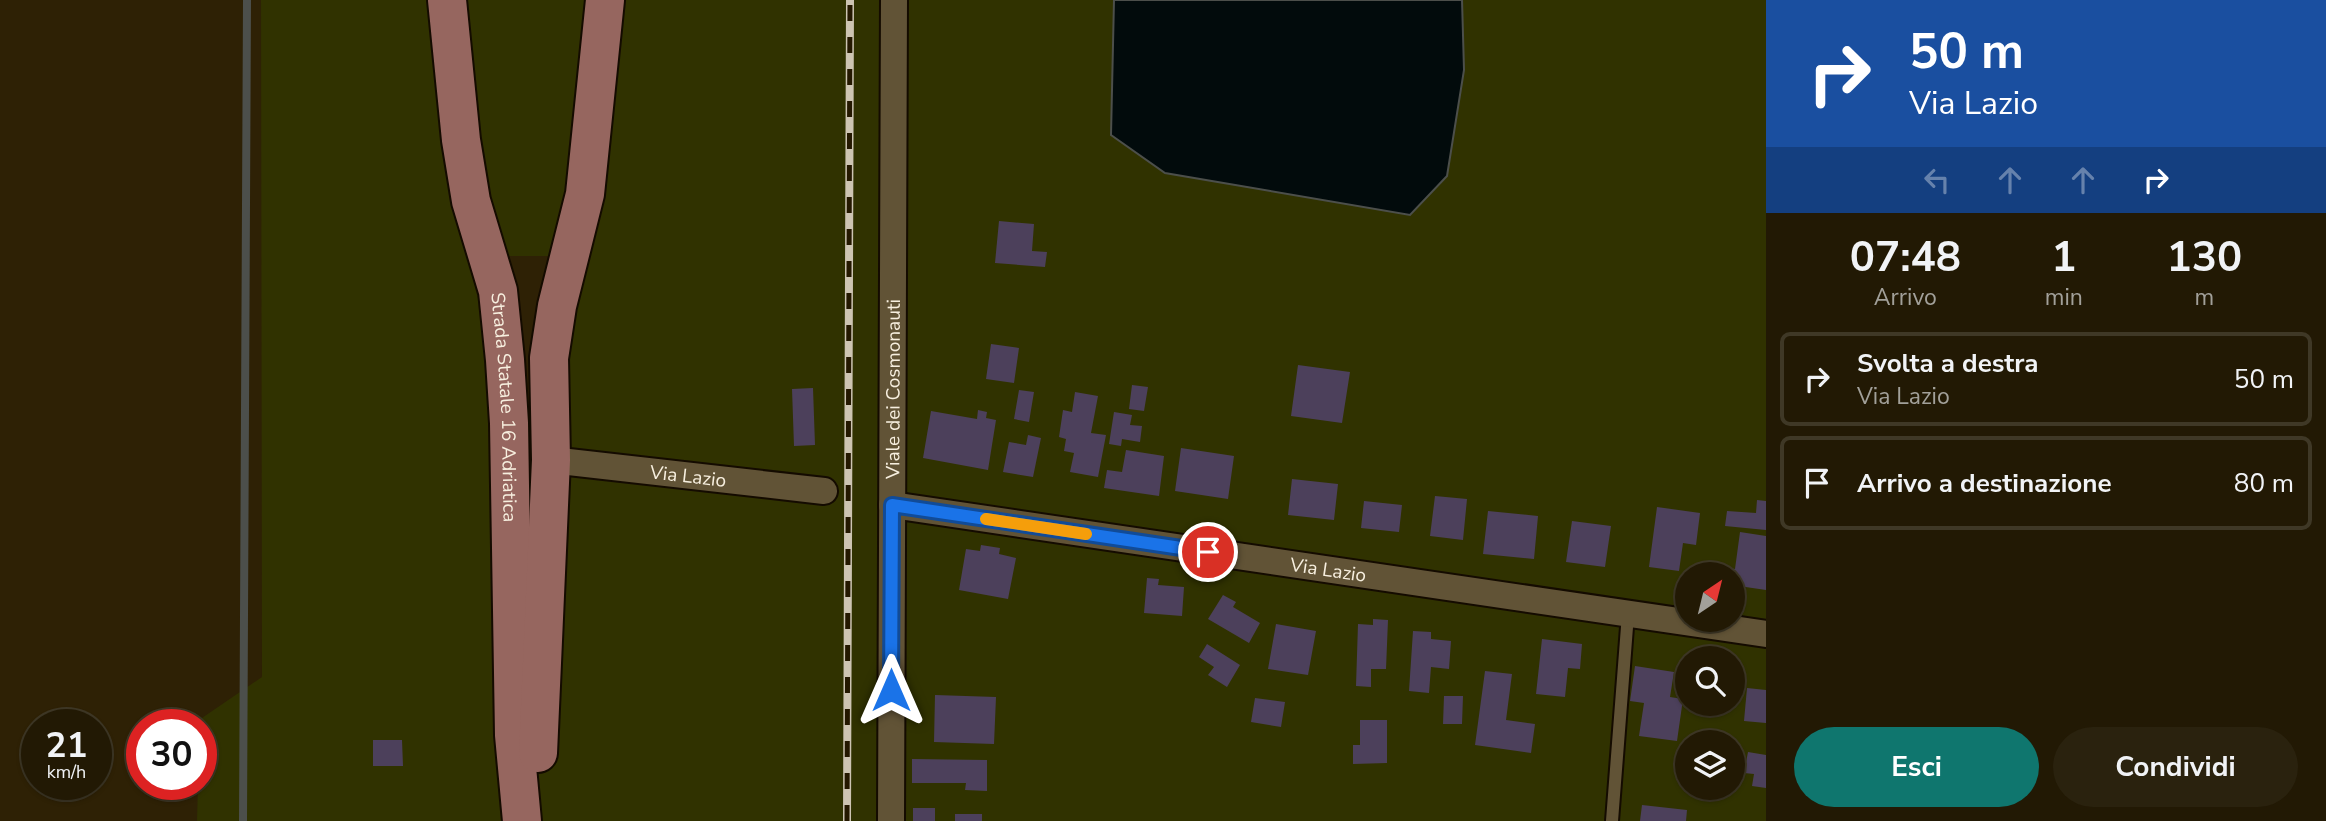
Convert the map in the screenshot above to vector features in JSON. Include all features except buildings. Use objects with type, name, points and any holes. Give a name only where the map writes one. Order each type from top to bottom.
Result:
[{"type":"main road","name":"Strada Statale 16 Adriatica","points":[[447,0],[463,152],[471,201],[498,291],[505,360],[509,423],[514,735],[522,821]]},
{"type":"main road","name":"Strada Statale 16 Adriatica","points":[[534,821],[551,460],[549,358],[557,306],[585,194],[605,0]]},
{"type":"street","name":"Viale dei Cosmonauti","points":[[891,821],[894,0]]},
{"type":"street","name":"Via Lazio","points":[[551,460],[824,491]]},
{"type":"street","name":"Via Lazio","points":[[892,505],[1766,634]]},
{"type":"lane","points":[[1612,821],[1629,614]]},
{"type":"shaded area","points":[[261,0],[428,0],[455,209],[482,314],[491,418],[500,687],[621,0],[1766,0],[1766,821],[197,821],[198,800],[217,800],[215,709],[262,677]]},
{"type":"shaded area","points":[[463,0],[589,0],[577,153],[555,256],[502,256],[479,174]]},
{"type":"shaded area","points":[[1114,0],[1462,0],[1464,70],[1447,176],[1410,215],[1165,173],[1111,135]]},
{"type":"waterway","points":[[243,821],[247,0]]},
{"type":"railway","points":[[847,821],[850,0]]},
{"type":"slow traffic","points":[[986,519],[1086,534]]},
{"type":"route","points":[[891,690],[892,505],[1208,552]]}]
